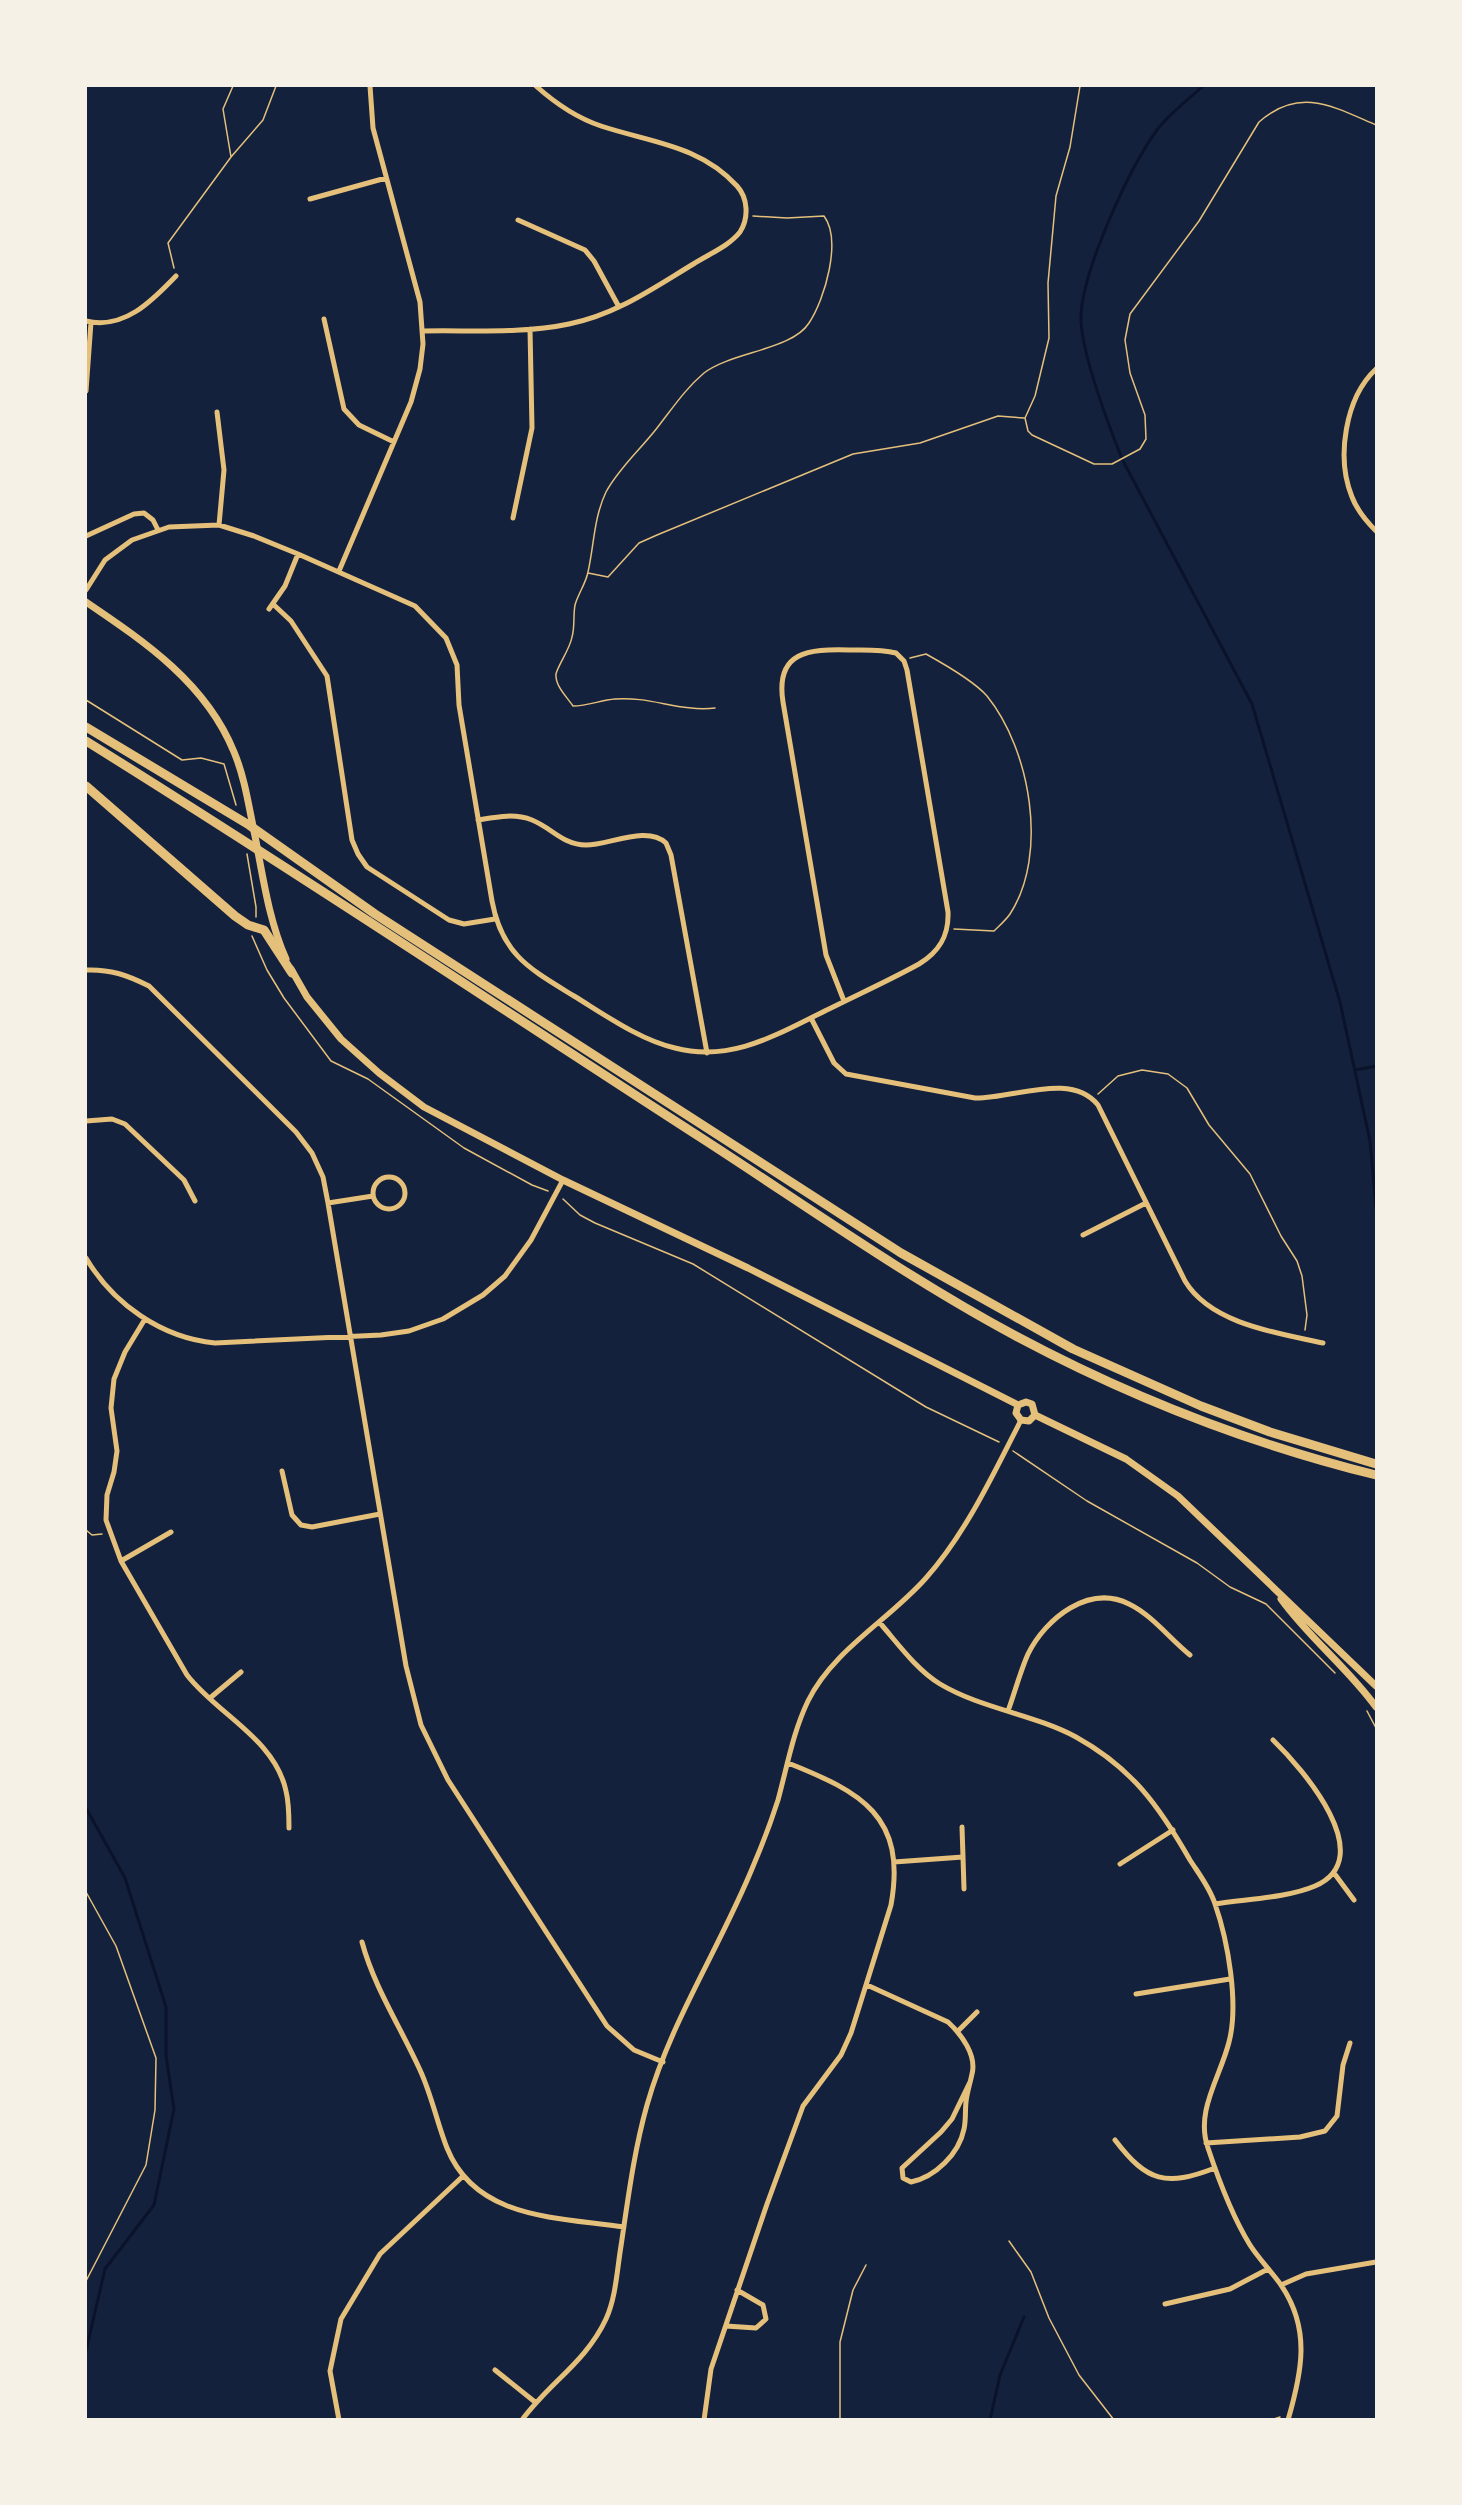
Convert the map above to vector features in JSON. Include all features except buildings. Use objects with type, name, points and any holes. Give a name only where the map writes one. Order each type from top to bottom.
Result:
[{"type":"highway","points":[[86,727],[249,825],[375,914],[901,1253],[1073,1349],[1201,1406],[1270,1432],[1377,1464]]},
{"type":"highway","points":[[86,741],[279,861],[588,1065],[912,1273],[1012,1334],[1117,1386],[1195,1419],[1377,1475]]},
{"type":"highway","points":[[86,786],[244,924],[264,930],[292,973]]},
{"type":"street","points":[[339,571],[418,380],[423,331],[417,289],[370,115],[369,86]]},
{"type":"street","points":[[423,331],[530,329],[580,322],[619,308],[733,239],[742,228],[746,215],[744,196],[737,185],[701,159],[659,140],[590,122],[560,105],[536,86]]},
{"type":"street","points":[[310,199],[386,178]]},
{"type":"street","points":[[518,220],[585,250],[594,261],[619,308]]},
{"type":"street","points":[[86,391],[88,322],[120,319],[141,310],[176,276]]},
{"type":"street","points":[[324,319],[344,409],[359,425],[394,442]]},
{"type":"street","points":[[513,518],[532,428],[530,329]]},
{"type":"street","points":[[1377,369],[1364,383],[1350,414],[1345,468],[1349,489],[1356,506],[1377,531]]},
{"type":"street","points":[[217,412],[224,470],[219,525]]},
{"type":"street","points":[[86,536],[134,514],[144,513],[153,520],[158,530]]},
{"type":"street","points":[[86,590],[105,560],[118,548],[158,530],[182,526],[219,525],[254,536],[339,571],[406,600],[424,613],[446,638],[457,665],[458,697],[478,820],[495,919],[501,935],[513,952],[560,987],[651,1040],[674,1048],[707,1053],[750,1047],[811,1018],[926,960],[938,949],[947,928],[948,912],[904,661],[896,653],[811,650],[791,662],[782,680],[783,702],[826,955],[844,1001]]},
{"type":"street","points":[[269,609],[274,605],[298,554]]},
{"type":"street","points":[[86,602],[165,660],[200,694],[221,724],[235,755],[270,906],[292,973],[327,1024],[379,1073],[433,1112],[563,1180],[756,1272],[1018,1405],[1026,1402],[1032,1404],[1035,1414],[1126,1459],[1160,1482],[1277,1594],[1295,1618],[1348,1672],[1377,1707]]},
{"type":"street","points":[[274,605],[291,621],[327,676],[331,688],[332,716],[352,840],[362,861],[390,882],[456,923],[471,924],[495,919]]},
{"type":"street","points":[[478,820],[522,817],[539,823],[564,840],[579,844],[649,836],[662,839],[669,849],[704,1027],[707,1053]]},
{"type":"street","points":[[86,970],[101,969],[126,974],[149,986],[168,1002],[296,1132],[312,1153],[320,1169],[328,1203],[412,1695],[434,1753],[606,2026],[634,2050],[663,2062]]},
{"type":"street","points":[[811,1018],[834,1063],[852,1077],[966,1098],[993,1098],[1070,1087],[1093,1099],[1185,1281],[1205,1305],[1225,1317],[1323,1343]]},
{"type":"street","points":[[86,1121],[112,1119],[125,1124],[184,1180],[195,1201]]},
{"type":"street","points":[[388,1177],[399,1181],[405,1190],[401,1204],[392,1209],[378,1205],[373,1196],[375,1185],[388,1177]]},
{"type":"street","points":[[86,1258],[111,1290],[145,1319],[188,1339],[215,1343],[381,1335],[420,1328],[443,1319],[483,1295],[505,1276],[522,1254],[563,1180]]},
{"type":"street","points":[[328,1203],[373,1196]]},
{"type":"street","points":[[1083,1235],[1146,1203]]},
{"type":"street","points":[[145,1319],[118,1365],[111,1396],[117,1451],[106,1508],[109,1533],[120,1561],[187,1675],[254,1738],[277,1767],[286,1790],[289,1828]]},
{"type":"street","points":[[1018,1405],[1016,1413],[1021,1420],[1029,1421],[1035,1414]]},
{"type":"street","points":[[522,2420],[535,2402],[578,2363],[608,2316],[615,2288],[640,2134],[663,2062],[680,2020],[765,1840],[796,1729],[809,1699],[825,1675],[941,1560],[979,1498],[1021,1420]]},
{"type":"street","points":[[282,1471],[292,1515],[301,1525],[312,1527],[380,1514]]},
{"type":"street","points":[[120,1561],[171,1532]]},
{"type":"street","points":[[1277,1594],[1299,1609],[1377,1686]]},
{"type":"street","points":[[1008,1711],[1028,1655],[1036,1641],[1066,1611],[1086,1600],[1112,1598],[1131,1605],[1190,1655]]},
{"type":"street","points":[[880,1623],[913,1661],[935,1680],[963,1695],[1069,1734],[1106,1756],[1142,1786],[1173,1830],[1215,1904],[1230,1979],[1231,2029],[1206,2108],[1206,2143],[1248,2242],[1281,2285],[1295,2317],[1302,2348],[1301,2373],[1288,2420]]},
{"type":"street","points":[[210,1698],[241,1672]]},
{"type":"street","points":[[1215,1904],[1302,1890],[1316,1886],[1334,1873],[1341,1842],[1337,1827],[1297,1766],[1273,1740]]},
{"type":"street","points":[[704,2420],[711,2368],[803,2106],[841,2055],[867,1986],[891,1905],[894,1862],[888,1838],[876,1816],[858,1796],[835,1782],[788,1763]]},
{"type":"street","points":[[962,1827],[964,1889]]},
{"type":"street","points":[[1120,1864],[1173,1830]]},
{"type":"street","points":[[894,1862],[963,1857]]},
{"type":"street","points":[[1334,1873],[1354,1900]]},
{"type":"street","points":[[362,1942],[369,1968],[424,2079],[447,2149],[462,2177],[504,2206],[624,2227]]},
{"type":"street","points":[[1136,1994],[1230,1979]]},
{"type":"street","points":[[867,1986],[948,2022],[958,2031],[969,2048],[973,2072],[952,2119],[902,2168],[903,2178],[911,2182],[922,2180],[937,2169],[959,2146],[965,2128],[970,2082]]},
{"type":"street","points":[[958,2031],[977,2012]]},
{"type":"street","points":[[1206,2143],[1300,2137],[1325,2131],[1337,2116],[1343,2065],[1350,2043]]},
{"type":"street","points":[[1115,2140],[1139,2167],[1162,2179],[1189,2177],[1215,2168]]},
{"type":"street","points":[[339,2420],[330,2371],[341,2319],[380,2253],[462,2177]]},
{"type":"street","points":[[1281,2285],[1305,2274],[1377,2262]]},
{"type":"street","points":[[1166,2304],[1230,2289],[1268,2269]]},
{"type":"street","points":[[726,2326],[756,2328],[766,2319],[763,2305],[737,2290]]},
{"type":"street","points":[[495,2370],[535,2402]]},
{"type":"path","points":[[231,157],[223,109],[233,86]]},
{"type":"path","points":[[176,276],[168,243],[231,157],[263,120],[276,86]]},
{"type":"path","points":[[1080,86],[1070,147],[1056,196],[1048,276],[1049,338],[1035,396],[1025,418],[1028,431],[1032,435],[1094,464],[1112,464],[1140,449],[1146,439],[1145,415],[1130,373],[1125,340],[1130,314],[1199,221],[1259,122],[1271,112],[1312,100],[1377,125]]},
{"type":"path","points":[[715,708],[693,710],[640,700],[615,699],[573,706],[560,689],[556,674],[573,636],[575,604],[588,573],[592,539],[606,493],[674,403],[706,372],[736,357],[783,342],[808,325],[821,296],[834,244],[831,225],[824,216],[787,218],[746,215]]},
{"type":"path","points":[[588,573],[608,576],[639,543],[853,454],[920,443],[998,416],[1025,418]]},
{"type":"path","points":[[904,661],[916,655],[926,654],[986,695],[1017,748],[1031,804],[1029,854],[1022,887],[1010,915],[994,931],[973,932],[947,928]]},
{"type":"path","points":[[86,700],[182,760],[201,758],[224,764],[236,804]]},
{"type":"path","points":[[253,919],[257,913],[255,897]]},
{"type":"path","points":[[1093,1099],[1118,1076],[1142,1070],[1168,1074],[1187,1088],[1209,1125],[1250,1174],[1281,1236],[1297,1261],[1302,1275],[1306,1315],[1304,1339]]},
{"type":"path","points":[[517,1177],[545,1190]]},
{"type":"path","points":[[566,1201],[580,1215],[595,1223],[693,1264],[926,1407],[999,1442]]},
{"type":"path","points":[[1012,1451],[1087,1501],[1197,1563],[1230,1587],[1266,1604],[1342,1679]]},
{"type":"path","points":[[86,1530],[92,1535],[109,1533]]},
{"type":"path","points":[[1363,1703],[1377,1728]]},
{"type":"path","points":[[86,1892],[116,1946],[156,2058],[155,2110],[146,2165],[86,2281]]},
{"type":"path","points":[[1009,2241],[1031,2272],[1049,2318],[1079,2375],[1113,2420]]},
{"type":"path","points":[[840,2420],[840,2342],[853,2290],[866,2265]]},
{"type":"waterway","points":[[1203,86],[1157,130],[1121,193],[1090,271],[1081,314],[1082,329],[1096,387],[1122,459],[1252,704],[1340,1002],[1370,1141],[1376,1208]]},
{"type":"waterway","points":[[1355,1070],[1376,1066]]},
{"type":"waterway","points":[[86,1808],[125,1878],[166,2007],[166,2056],[174,2109],[154,2205],[105,2269],[86,2351]]},
{"type":"waterway","points":[[990,2420],[1000,2375],[1024,2317]]}]
